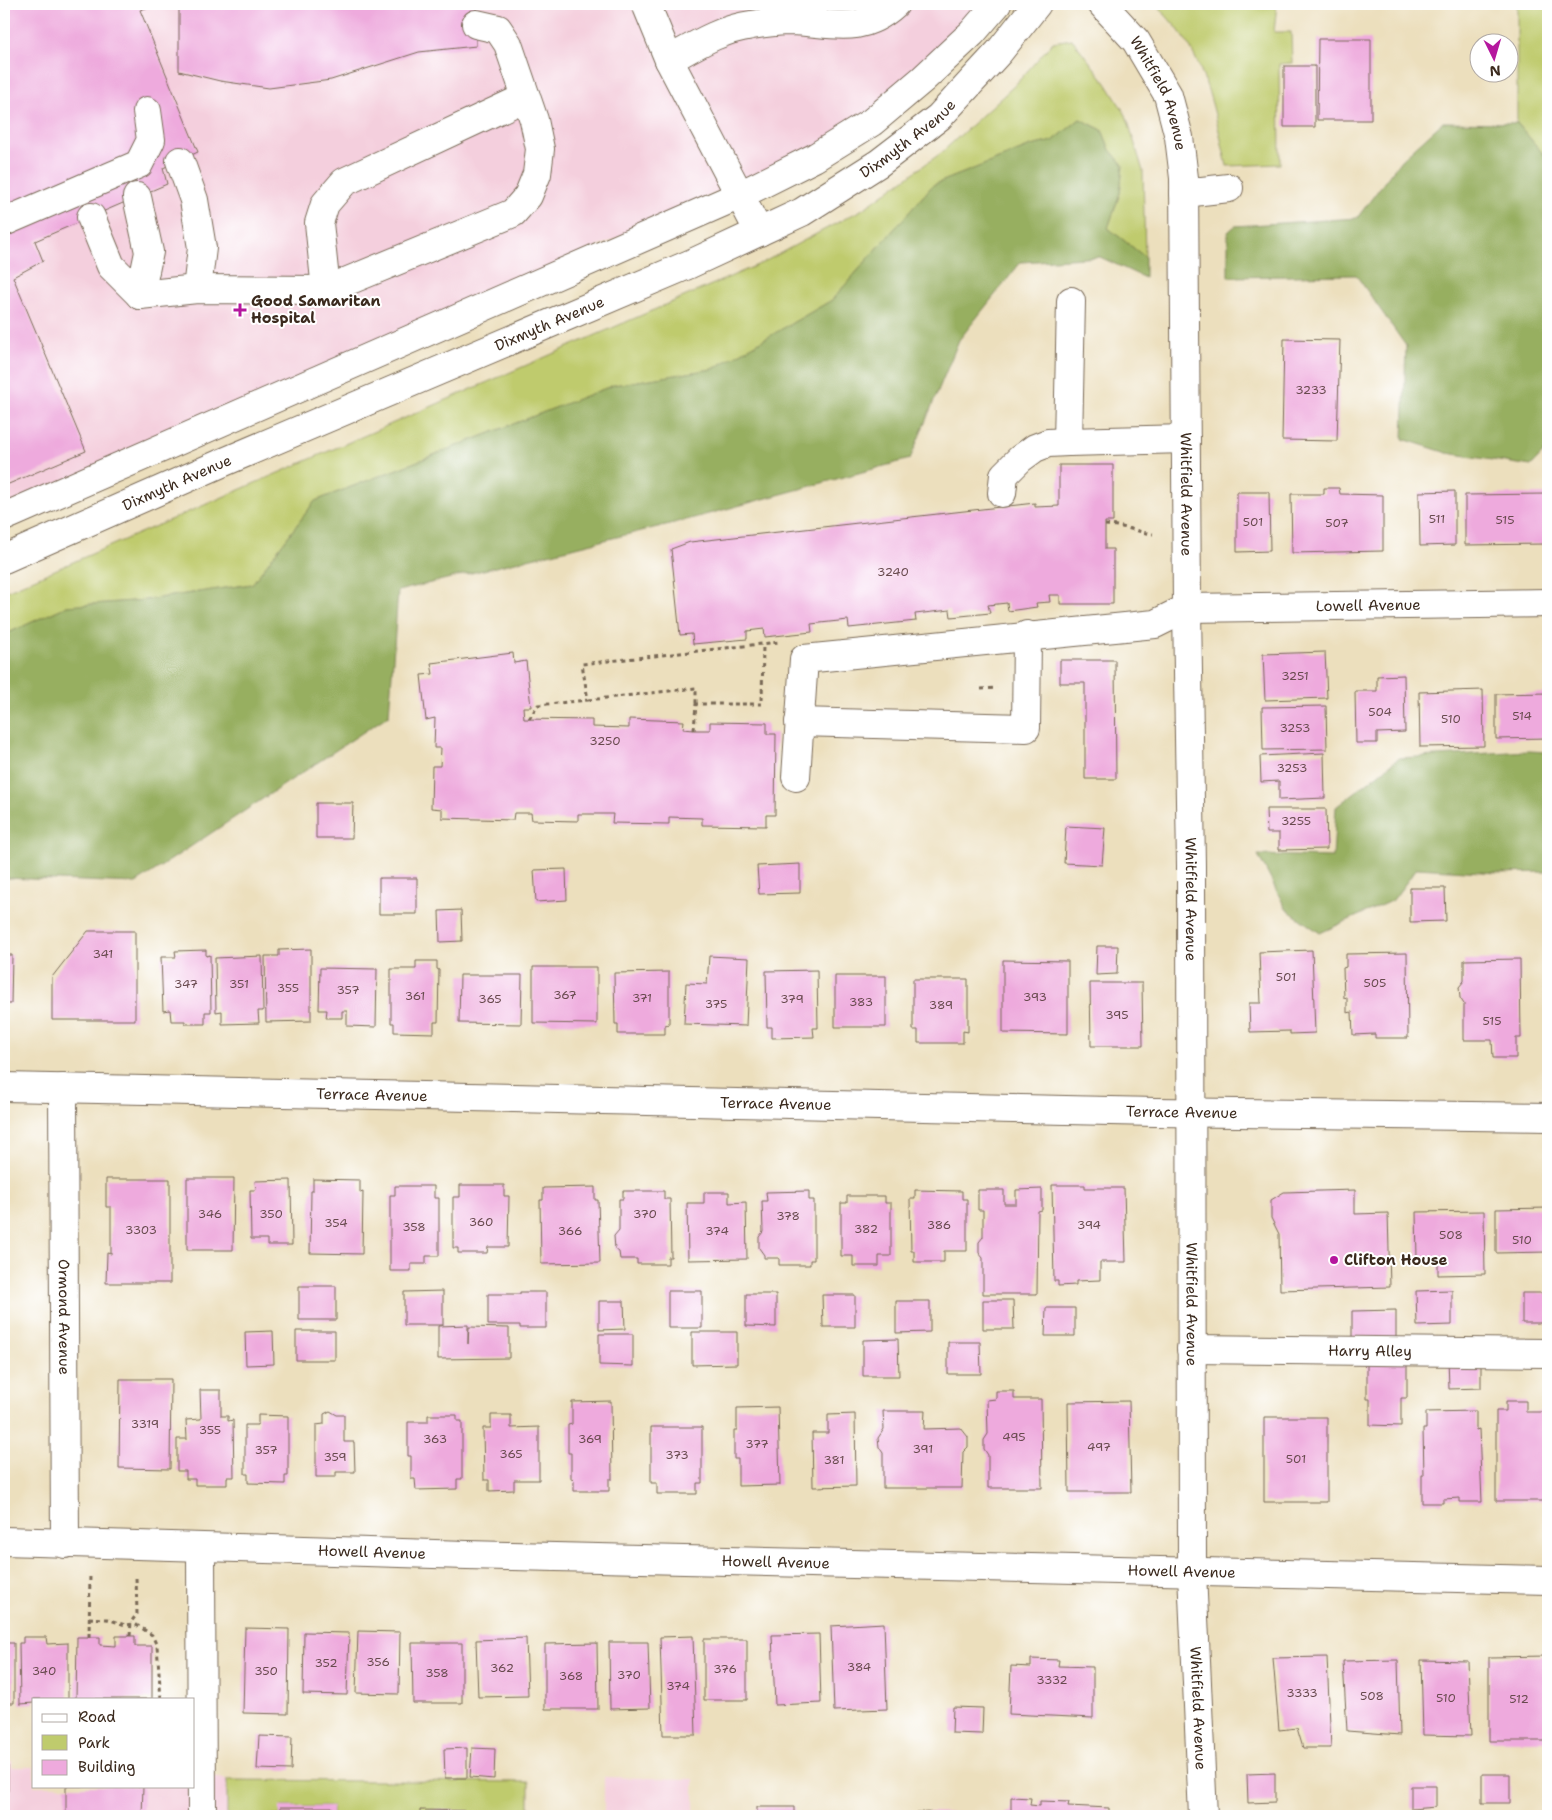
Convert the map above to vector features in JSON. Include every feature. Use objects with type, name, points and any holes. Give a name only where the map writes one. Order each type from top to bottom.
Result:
[{"type":"street","points":[[646,4],[669,60],[759,232]]},
{"type":"street","points":[[669,60],[716,34],[751,25],[790,21],[833,26],[865,23],[887,11],[895,4]]},
{"type":"street","points":[[4,518],[740,195],[814,158],[872,122],[923,79],[972,33],[997,4]]},
{"type":"street","name":"Dixmyth Avenue","points":[[4,559],[233,458],[690,264],[802,212],[880,163],[939,117],[1000,52],[1037,4]]},
{"type":"street","name":"Whitfield Avenue","points":[[1102,4],[1136,41],[1168,95],[1179,137],[1184,178],[1191,866],[1192,1573],[1203,1816]]},
{"type":"street","points":[[140,295],[197,289],[326,290],[513,213],[528,196],[536,174],[540,149],[534,120],[508,44],[498,29],[476,24]]},
{"type":"street","points":[[326,290],[319,223],[326,204],[344,182],[526,97]]},
{"type":"street","points":[[4,222],[139,164],[151,140],[147,112]]},
{"type":"street","points":[[180,161],[194,200],[202,248],[197,289]]},
{"type":"street","points":[[1184,193],[1229,188]]},
{"type":"street","points":[[137,197],[149,252],[140,295]]},
{"type":"street","points":[[91,216],[111,266],[140,295]]},
{"type":"street","points":[[1068,442],[1071,301]]},
{"type":"street","points":[[1002,493],[1004,475],[1020,459],[1035,448],[1048,443],[1186,439]]},
{"type":"street","name":"Lowell Avenue","points":[[1187,608],[1548,603]]},
{"type":"street","points":[[796,777],[804,659],[1155,624],[1187,608]]},
{"type":"street","points":[[799,722],[1026,728],[1027,636]]},
{"type":"street","name":"Terrace Avenue","points":[[4,1087],[1192,1113],[1548,1117]]},
{"type":"street","name":"Ormond Avenue","points":[[63,1088],[65,1544]]},
{"type":"street","name":"Harry Alley","points":[[1191,1348],[1548,1353]]},
{"type":"street","name":"Howell Avenue","points":[[4,1541],[201,1548],[1548,1580]]},
{"type":"street","points":[[201,1548],[202,1816]]},
{"type":"path","points":[[1105,525],[1118,525],[1154,534]]},
{"type":"path","points":[[696,704],[762,704],[763,644]]},
{"type":"path","points":[[588,700],[696,688],[694,730]]},
{"type":"path","points":[[89,1637],[90,1574]]},
{"type":"path","points":[[130,1636],[131,1625],[137,1614],[136,1576]]},
{"type":"path","points":[[89,1618],[107,1619],[125,1625],[140,1627],[152,1635],[156,1640],[161,1698]]},
{"type":"shaded area","name":"Good Samaritan Hospital","points":[[4,4],[997,4],[872,122],[4,517]]},
{"type":"shaded area","points":[[12,1761],[12,1767],[32,1767],[32,1788],[195,1788],[195,1771],[227,1780],[529,1782],[530,1813],[604,1812],[604,1777],[694,1779],[694,1816],[4,1816],[4,1762]]},
{"type":"green space","points":[[1156,4],[1277,4],[1274,32],[1291,32],[1292,63],[1279,64],[1280,164],[1227,166],[1211,99],[1192,50],[1183,36]]},
{"type":"green space","points":[[1517,4],[1548,4],[1548,156],[1545,156],[1517,123],[1517,82],[1520,82],[1520,32],[1517,32]]},
{"type":"green space","points":[[1072,39],[1106,83],[1126,115],[1143,171],[1145,257],[1108,228],[1120,193],[1123,165],[1110,150],[1102,130],[1080,119],[1053,141],[1031,146],[933,185],[832,300],[713,369],[614,385],[315,501],[252,584],[146,600],[67,606],[4,635],[4,592],[762,263],[863,209],[941,153],[1015,85],[1053,42]]},
{"type":"green space","points":[[1080,119],[1102,130],[1110,150],[1123,165],[1120,193],[1108,228],[1145,257],[1145,278],[1100,257],[1021,262],[959,340],[910,459],[690,519],[398,591],[389,715],[136,883],[4,878],[4,635],[67,606],[146,600],[252,584],[315,501],[614,385],[713,369],[832,300],[933,185],[1031,146],[1053,141]]},
{"type":"green space","points":[[1443,122],[1517,123],[1545,156],[1548,156],[1548,448],[1531,466],[1447,453],[1403,439],[1406,346],[1356,275],[1228,277],[1228,232],[1235,226],[1357,218],[1401,160]]},
{"type":"green space","points":[[1529,751],[1548,752],[1548,872],[1498,873],[1417,868],[1393,900],[1320,933],[1286,909],[1258,855],[1333,857],[1336,807],[1399,758]]},
{"type":"green space","points":[[227,1780],[529,1782],[529,1816],[470,1816],[470,1811],[421,1810],[420,1816],[332,1816],[332,1807],[281,1807],[280,1816],[227,1816]]},
{"type":"building","points":[[4,4],[158,4],[140,10],[198,152],[163,168],[167,184],[35,241],[43,261],[13,277],[86,451],[4,486]]},
{"type":"building","points":[[179,4],[476,4],[476,46],[419,52],[331,80],[269,88],[220,81],[179,71]]},
{"type":"building","points":[[1318,39],[1371,39],[1371,120],[1317,120]]},
{"type":"building","points":[[1284,66],[1315,66],[1315,127],[1284,127]]},
{"type":"building","points":[[1284,339],[1340,340],[1337,441],[1282,440]]},
{"type":"building","points":[[1059,465],[1113,465],[1113,522],[1105,522],[1105,549],[1113,549],[1113,604],[1060,604],[1060,595],[1049,595],[1050,602],[1036,603],[1037,607],[1008,611],[1007,603],[988,605],[990,613],[951,617],[950,610],[915,614],[916,621],[849,628],[848,620],[811,624],[812,632],[765,637],[764,629],[747,631],[747,639],[693,644],[692,634],[680,635],[671,549],[690,542],[1035,503],[1035,507],[1059,506]]},
{"type":"building","points":[[1324,488],[1339,488],[1340,494],[1383,495],[1383,551],[1292,553],[1291,494],[1324,494]]},
{"type":"building","points":[[1455,491],[1455,545],[1420,546],[1419,492]]},
{"type":"building","points":[[1237,492],[1269,492],[1270,551],[1237,552]]},
{"type":"building","points":[[1546,494],[1546,544],[1465,545],[1465,495]]},
{"type":"building","points":[[1325,652],[1327,698],[1265,700],[1263,654]]},
{"type":"building","points":[[513,653],[514,663],[526,661],[531,707],[523,707],[524,719],[592,720],[592,727],[629,728],[629,719],[684,721],[683,729],[694,730],[710,730],[710,722],[767,723],[767,734],[776,734],[775,815],[766,815],[766,826],[702,825],[702,818],[669,817],[669,824],[612,823],[613,814],[578,814],[578,821],[532,820],[531,813],[514,813],[513,820],[442,818],[442,809],[431,808],[432,766],[440,766],[441,748],[434,748],[435,718],[426,720],[421,675],[433,674],[431,663]]},
{"type":"building","points":[[1060,660],[1115,660],[1116,779],[1085,779],[1085,683],[1060,683]]},
{"type":"building","points":[[1404,675],[1405,732],[1377,733],[1377,743],[1356,743],[1355,691],[1377,691],[1377,676]]},
{"type":"building","points":[[1483,690],[1484,746],[1420,747],[1419,692]]},
{"type":"building","points":[[1548,693],[1548,738],[1496,739],[1496,694]]},
{"type":"building","points":[[1326,706],[1327,749],[1263,750],[1262,707]]},
{"type":"building","points":[[1324,753],[1325,798],[1279,800],[1279,781],[1261,782],[1260,756]]},
{"type":"building","points":[[316,803],[353,803],[352,838],[316,838]]},
{"type":"building","points":[[1266,809],[1326,809],[1327,849],[1279,850],[1279,833],[1267,833]]},
{"type":"building","points":[[1066,826],[1105,828],[1102,865],[1064,863]]},
{"type":"building","points":[[800,864],[800,893],[759,894],[757,866]]},
{"type":"building","points":[[566,869],[567,900],[536,902],[534,870]]},
{"type":"building","points":[[379,878],[417,878],[417,914],[379,914]]},
{"type":"building","points":[[1410,888],[1445,888],[1446,921],[1410,922]]},
{"type":"building","points":[[461,910],[462,941],[440,942],[439,911]]},
{"type":"building","points":[[88,931],[135,931],[135,1020],[52,1020],[52,977]]},
{"type":"building","points":[[1097,946],[1118,946],[1117,974],[1096,975]]},
{"type":"building","points":[[311,949],[311,1021],[266,1022],[265,956],[279,956],[279,950]]},
{"type":"building","points":[[206,950],[206,956],[210,955],[211,1012],[205,1012],[205,1024],[185,1024],[185,1021],[171,1021],[170,1010],[163,1011],[161,957],[176,957],[175,951]]},
{"type":"building","points":[[1312,950],[1315,1033],[1290,1034],[1290,1031],[1250,1032],[1249,1003],[1261,1003],[1259,952]]},
{"type":"building","points":[[1407,953],[1408,1038],[1375,1038],[1375,1034],[1353,1035],[1352,1012],[1347,1013],[1347,997],[1344,998],[1343,968],[1346,967],[1346,954]]},
{"type":"building","points":[[4,955],[12,955],[11,1004],[4,1004]]},
{"type":"building","points":[[262,956],[263,1011],[258,1011],[259,1023],[222,1024],[222,1011],[216,1012],[215,958]]},
{"type":"building","points":[[709,956],[749,958],[746,1026],[684,1024],[686,983],[707,984]]},
{"type":"building","points":[[1520,959],[1521,1038],[1516,1038],[1516,1058],[1493,1058],[1492,1040],[1464,1040],[1464,1004],[1460,998],[1459,987],[1464,981],[1464,960]]},
{"type":"building","points":[[1003,960],[1068,961],[1068,1034],[1003,1033]]},
{"type":"building","points":[[416,961],[437,961],[437,969],[439,970],[438,1022],[434,1022],[434,1033],[394,1032],[394,1023],[391,1023],[391,969],[416,969]]},
{"type":"building","points":[[533,967],[597,967],[597,1024],[533,1023]]},
{"type":"building","points":[[320,968],[377,969],[376,1027],[347,1026],[347,1011],[342,1011],[342,1018],[326,1018],[327,1010],[319,1010]]},
{"type":"building","points":[[817,970],[818,1028],[813,1028],[814,1037],[772,1038],[772,1027],[767,1027],[766,971]]},
{"type":"building","points":[[669,972],[669,1024],[665,1025],[665,1034],[618,1034],[618,1024],[615,1024],[614,973]]},
{"type":"building","points":[[460,975],[522,975],[521,1024],[459,1023]]},
{"type":"building","points":[[835,976],[886,976],[886,1027],[835,1027]]},
{"type":"building","points":[[913,979],[968,979],[968,1032],[963,1031],[963,1043],[918,1043],[918,1030],[913,1030]]},
{"type":"building","points":[[1090,983],[1142,983],[1143,1046],[1091,1046]]},
{"type":"building","points":[[187,1178],[234,1178],[233,1250],[187,1250]]},
{"type":"building","points":[[106,1179],[170,1179],[170,1283],[106,1283],[107,1253],[111,1254],[111,1207],[106,1207]]},
{"type":"building","points":[[313,1179],[360,1180],[360,1193],[363,1192],[362,1254],[310,1253],[311,1191],[313,1191]]},
{"type":"building","points":[[291,1180],[292,1245],[267,1245],[267,1239],[251,1239],[250,1190],[256,1190],[255,1181]]},
{"type":"building","points":[[460,1185],[504,1185],[504,1196],[509,1196],[508,1247],[488,1247],[487,1253],[458,1253],[458,1248],[453,1248],[453,1197],[460,1197]]},
{"type":"building","points":[[1052,1185],[1085,1185],[1085,1188],[1124,1188],[1126,1262],[1100,1262],[1100,1280],[1076,1281],[1076,1285],[1058,1286],[1058,1281],[1054,1281]]},
{"type":"building","points":[[395,1186],[434,1186],[434,1198],[439,1198],[439,1256],[426,1256],[426,1264],[411,1264],[411,1271],[390,1271],[390,1195],[395,1195]]},
{"type":"building","points":[[595,1187],[595,1200],[598,1200],[600,1263],[541,1264],[540,1200],[543,1200],[543,1188]]},
{"type":"building","points":[[1042,1189],[1042,1210],[1038,1211],[1037,1294],[983,1294],[983,1258],[979,1253],[979,1242],[983,1237],[983,1210],[978,1210],[978,1190],[1004,1190],[1004,1204],[1016,1204],[1016,1190]]},
{"type":"building","points":[[915,1190],[962,1191],[962,1199],[967,1199],[967,1251],[944,1251],[944,1262],[914,1262],[914,1251],[911,1251],[910,1199],[915,1199]]},
{"type":"building","name":"Clifton House","points":[[1355,1190],[1355,1214],[1388,1213],[1390,1287],[1280,1290],[1279,1234],[1271,1218],[1271,1200],[1284,1192]]},
{"type":"building","points":[[623,1191],[664,1191],[664,1199],[670,1199],[671,1257],[668,1257],[668,1264],[637,1264],[637,1259],[620,1259],[619,1252],[615,1249],[614,1236],[619,1230],[619,1199],[623,1199]]},
{"type":"building","points":[[809,1191],[809,1200],[814,1200],[814,1260],[810,1260],[810,1265],[779,1265],[779,1258],[764,1258],[759,1248],[759,1237],[763,1232],[762,1201],[767,1201],[766,1192]]},
{"type":"building","points":[[704,1192],[729,1192],[729,1203],[746,1202],[747,1259],[688,1260],[687,1203],[704,1203]]},
{"type":"building","points":[[847,1196],[885,1196],[885,1203],[891,1203],[891,1256],[879,1256],[879,1266],[853,1266],[853,1256],[841,1256],[841,1203],[847,1203]]},
{"type":"building","points":[[1548,1208],[1548,1252],[1496,1253],[1496,1209]]},
{"type":"building","points":[[1484,1211],[1485,1274],[1438,1275],[1438,1258],[1417,1259],[1416,1212]]},
{"type":"building","points":[[299,1286],[336,1286],[336,1320],[299,1320]]},
{"type":"building","points":[[1452,1290],[1452,1325],[1417,1326],[1416,1291]]},
{"type":"building","points":[[443,1291],[443,1325],[404,1325],[404,1292]]},
{"type":"building","points":[[668,1291],[702,1291],[702,1328],[668,1328]]},
{"type":"building","points":[[520,1292],[546,1292],[546,1328],[520,1328],[520,1325],[488,1325],[488,1294],[520,1294]]},
{"type":"building","points":[[1522,1293],[1548,1293],[1548,1323],[1522,1323]]},
{"type":"building","points":[[746,1294],[776,1294],[776,1327],[746,1326]]},
{"type":"building","points":[[822,1295],[855,1295],[855,1327],[823,1327]]},
{"type":"building","points":[[983,1300],[1013,1300],[1014,1329],[983,1329]]},
{"type":"building","points":[[599,1301],[624,1301],[625,1329],[599,1330]]},
{"type":"building","points":[[896,1301],[930,1301],[930,1332],[896,1333]]},
{"type":"building","points":[[1046,1308],[1075,1308],[1075,1336],[1045,1336]]},
{"type":"building","points":[[1396,1310],[1396,1344],[1352,1344],[1352,1311]]},
{"type":"building","points":[[468,1325],[468,1344],[469,1327],[509,1328],[509,1358],[438,1359],[438,1326]]},
{"type":"building","points":[[273,1331],[274,1364],[246,1365],[245,1332]]},
{"type":"building","points":[[296,1331],[335,1331],[335,1360],[296,1360]]},
{"type":"building","points":[[692,1332],[737,1332],[737,1364],[692,1365]]},
{"type":"building","points":[[599,1334],[633,1334],[633,1366],[599,1365]]},
{"type":"building","points":[[898,1339],[899,1376],[863,1376],[863,1340]]},
{"type":"building","points":[[948,1342],[980,1342],[981,1374],[948,1374]]},
{"type":"building","points":[[1448,1356],[1481,1356],[1481,1388],[1449,1389]]},
{"type":"building","points":[[1367,1357],[1407,1357],[1407,1398],[1401,1398],[1401,1426],[1370,1425],[1370,1399],[1367,1399]]},
{"type":"building","points":[[120,1379],[171,1379],[170,1469],[119,1468]]},
{"type":"building","points":[[200,1390],[221,1390],[221,1416],[228,1416],[228,1421],[233,1420],[234,1477],[227,1477],[227,1485],[195,1485],[195,1479],[186,1479],[186,1471],[177,1471],[177,1439],[187,1439],[186,1420],[201,1419]]},
{"type":"building","points":[[996,1391],[1014,1391],[1014,1399],[1041,1399],[1042,1488],[988,1488],[988,1455],[984,1449],[984,1440],[988,1434],[987,1400],[996,1399]]},
{"type":"building","points":[[611,1401],[612,1479],[609,1479],[609,1491],[574,1491],[574,1480],[571,1479],[571,1453],[568,1453],[568,1425],[572,1424],[572,1402]]},
{"type":"building","points":[[1129,1401],[1131,1492],[1069,1492],[1068,1402]]},
{"type":"building","points":[[1506,1401],[1526,1401],[1526,1412],[1548,1412],[1548,1501],[1496,1501],[1496,1411],[1506,1411]]},
{"type":"building","points":[[778,1407],[780,1485],[738,1486],[738,1459],[734,1459],[734,1430],[737,1430],[737,1408]]},
{"type":"building","points":[[330,1411],[337,1415],[344,1415],[344,1442],[354,1442],[355,1472],[336,1472],[336,1477],[316,1477],[316,1425],[324,1424],[324,1414]]},
{"type":"building","points":[[883,1411],[925,1411],[924,1429],[961,1428],[968,1437],[968,1447],[963,1452],[962,1488],[883,1488],[883,1453],[879,1447],[878,1438],[884,1429]]},
{"type":"building","points":[[1476,1411],[1476,1430],[1479,1429],[1482,1502],[1460,1502],[1460,1498],[1443,1499],[1443,1503],[1422,1503],[1422,1475],[1424,1475],[1423,1429],[1426,1429],[1426,1412]]},
{"type":"building","points":[[855,1414],[856,1486],[813,1487],[812,1433],[828,1433],[828,1415]]},
{"type":"building","points":[[258,1415],[288,1416],[288,1476],[285,1476],[285,1484],[248,1483],[248,1474],[245,1474],[245,1425],[258,1425]]},
{"type":"building","points":[[428,1415],[457,1415],[457,1421],[462,1421],[462,1479],[457,1479],[457,1489],[416,1490],[415,1479],[411,1479],[411,1456],[408,1456],[408,1422],[428,1422]]},
{"type":"building","points":[[491,1415],[511,1415],[511,1428],[539,1427],[539,1480],[514,1480],[514,1490],[489,1491],[489,1480],[484,1480],[483,1428],[491,1428]]},
{"type":"building","points":[[1264,1417],[1327,1417],[1327,1502],[1264,1502]]},
{"type":"building","points":[[651,1427],[702,1427],[702,1483],[697,1483],[697,1494],[657,1494],[657,1483],[651,1483]]},
{"type":"building","points":[[884,1623],[887,1709],[834,1711],[831,1626]]},
{"type":"building","points":[[245,1628],[289,1629],[288,1714],[243,1713]]},
{"type":"building","points":[[358,1631],[400,1632],[399,1694],[356,1693]]},
{"type":"building","points":[[304,1632],[349,1633],[347,1695],[303,1694]]},
{"type":"building","points":[[819,1634],[821,1703],[775,1705],[772,1635]]},
{"type":"building","points":[[116,1636],[135,1636],[135,1646],[152,1646],[152,1698],[76,1698],[77,1637],[100,1637],[100,1645],[116,1646]]},
{"type":"building","points":[[693,1636],[696,1735],[663,1735],[660,1637]]},
{"type":"building","points":[[23,1637],[46,1637],[47,1644],[68,1643],[68,1698],[32,1698],[32,1703],[20,1704],[19,1643],[23,1643]]},
{"type":"building","points":[[526,1638],[528,1696],[478,1697],[476,1640]]},
{"type":"building","points":[[704,1639],[747,1639],[747,1700],[704,1700]]},
{"type":"building","points":[[609,1642],[648,1642],[650,1708],[610,1709]]},
{"type":"building","points":[[4,1643],[14,1643],[14,1703],[4,1703]]},
{"type":"building","points":[[412,1643],[462,1643],[462,1703],[413,1703]]},
{"type":"building","points":[[597,1643],[598,1709],[545,1709],[545,1644]]},
{"type":"building","points":[[1548,1656],[1548,1741],[1489,1741],[1489,1657]]},
{"type":"building","points":[[1327,1657],[1331,1748],[1303,1748],[1297,1728],[1279,1730],[1273,1658]]},
{"type":"building","points":[[1031,1659],[1059,1660],[1058,1666],[1093,1667],[1093,1718],[1009,1714],[1011,1666],[1031,1667]]},
{"type":"building","points":[[1398,1660],[1400,1735],[1347,1731],[1343,1661]]},
{"type":"building","points":[[1421,1660],[1468,1661],[1471,1736],[1423,1735]]},
{"type":"building","points":[[953,1707],[983,1708],[982,1734],[952,1733]]},
{"type":"building","points":[[259,1736],[292,1737],[291,1770],[257,1769]]},
{"type":"building","points":[[467,1748],[467,1778],[445,1778],[444,1749]]},
{"type":"building","points":[[472,1748],[495,1749],[494,1779],[470,1777]]},
{"type":"building","points":[[4,1766],[8,1766],[8,1795],[4,1795]]},
{"type":"building","points":[[1275,1773],[1275,1802],[1248,1803],[1247,1774]]},
{"type":"building","points":[[1482,1774],[1510,1774],[1510,1803],[1482,1803]]},
{"type":"building","points":[[1411,1786],[1436,1786],[1436,1807],[1411,1809]]},
{"type":"building","points":[[66,1788],[143,1788],[142,1816],[66,1816]]},
{"type":"building","points":[[1011,1797],[1031,1798],[1030,1805],[1040,1806],[1040,1801],[1069,1802],[1068,1806],[1109,1808],[1109,1816],[1005,1816],[1005,1812],[1011,1812]]},
{"type":"building","points":[[280,1807],[332,1807],[332,1816],[280,1816]]},
{"type":"building","points":[[757,1807],[794,1807],[794,1816],[757,1816]]},
{"type":"building","points":[[420,1810],[470,1811],[470,1816],[420,1816]]},
{"type":"building","points":[[916,1812],[961,1813],[961,1816],[916,1816]]},
{"type":"place","name":"Good Samaritan Hospital","points":[[240,310]]},
{"type":"place","name":"Clifton House","points":[[1334,1260]]}]
